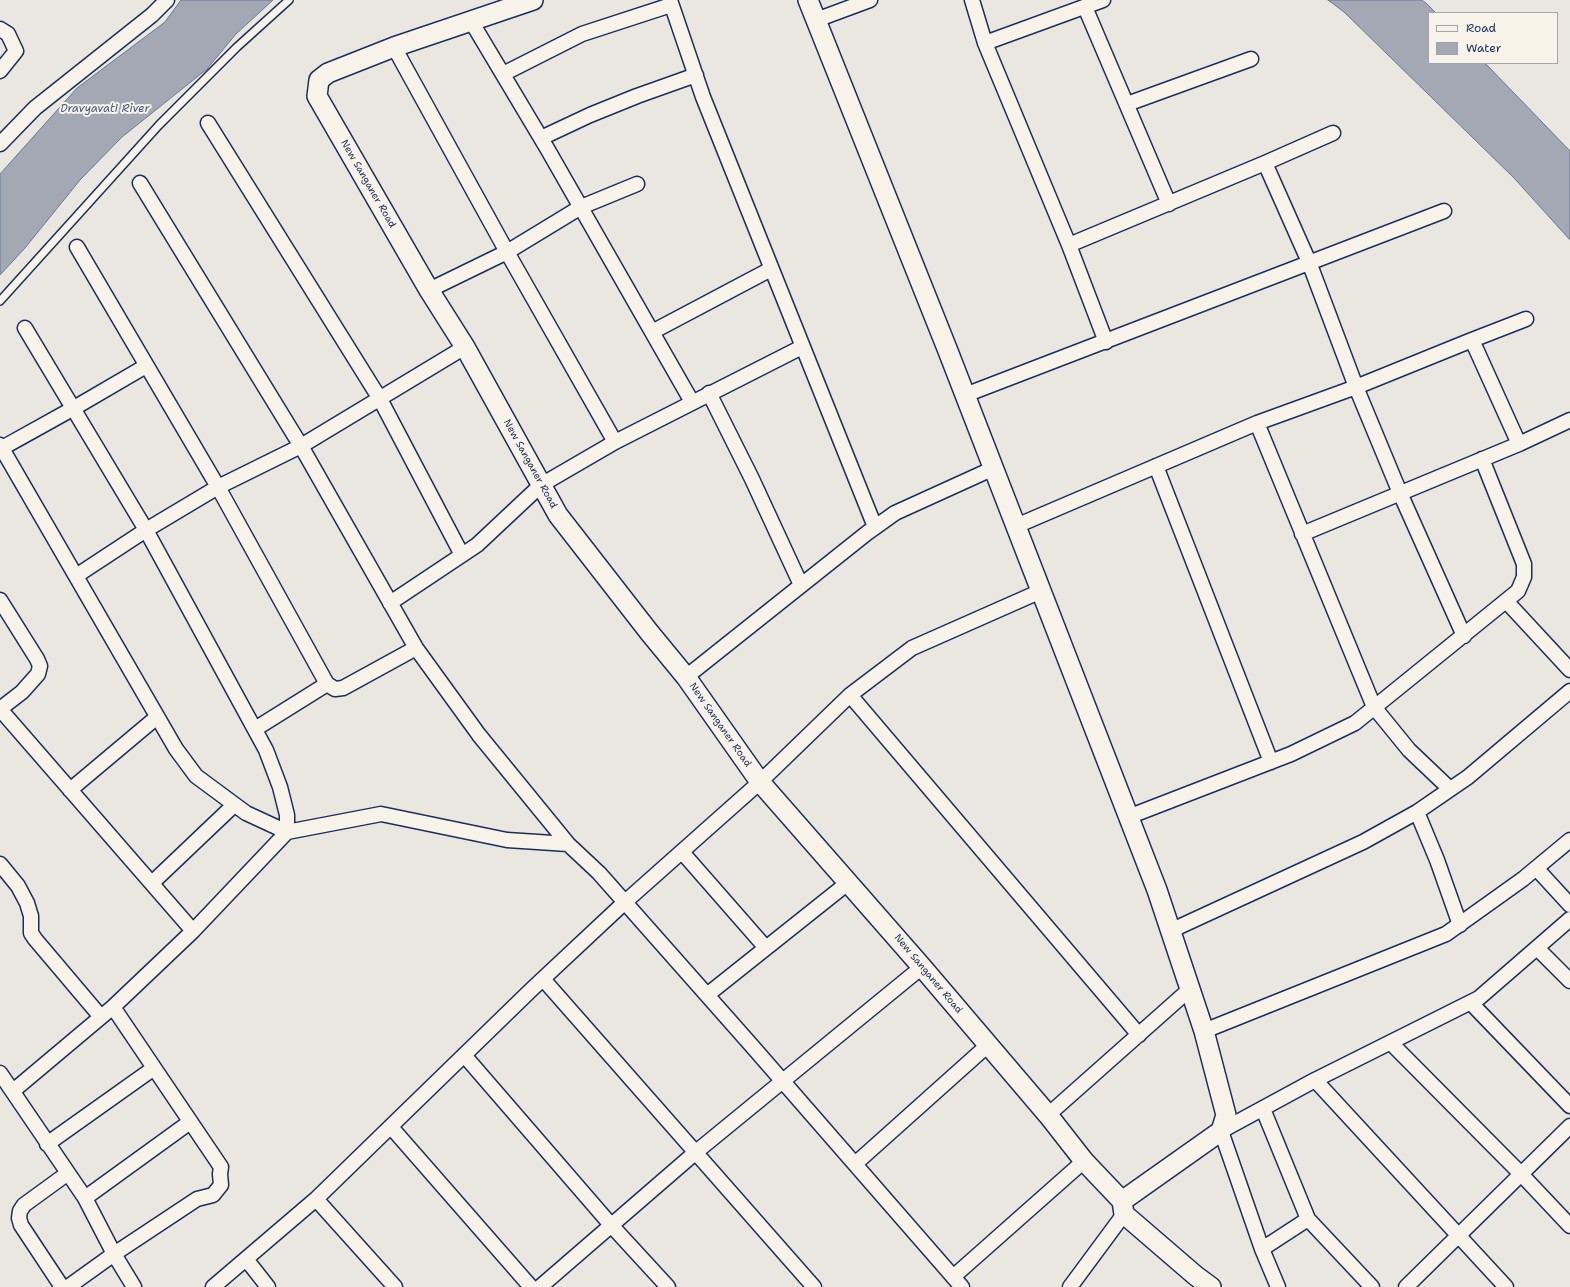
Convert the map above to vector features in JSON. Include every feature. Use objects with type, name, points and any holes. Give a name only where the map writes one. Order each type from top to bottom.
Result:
[{"type":"street","points":[[0,144],[35,108],[152,15],[167,0]]},
{"type":"street","points":[[533,0],[394,47],[507,252],[615,442]]},
{"type":"street","points":[[808,0],[994,468],[1157,890],[1204,1031],[1226,1115],[1222,1131],[1262,1249],[1278,1287]]},
{"type":"street","points":[[816,20],[870,0]]},
{"type":"street","points":[[972,0],[985,43],[1069,244],[1106,342]]},
{"type":"street","points":[[985,43],[1103,0]]},
{"type":"street","points":[[503,74],[582,34],[670,3],[696,75],[771,269],[875,527]]},
{"type":"street","points":[[1085,7],[1169,204]]},
{"type":"street","points":[[471,21],[541,138],[692,402]]},
{"type":"street","points":[[0,29],[8,34],[16,51],[0,71]]},
{"type":"street","name":"New Sanganer Road","points":[[394,47],[328,73],[320,80],[317,96],[429,290],[465,347],[558,515],[686,677],[760,782],[922,967],[1048,1115],[1123,1208],[1196,1276],[1211,1287]]},
{"type":"street","points":[[1127,104],[1252,59]]},
{"type":"street","points":[[541,138],[590,115],[696,75]]},
{"type":"street","points":[[208,123],[380,399],[462,555]]},
{"type":"street","points":[[1069,244],[1169,204],[1333,133]]},
{"type":"street","points":[[1265,163],[1310,262],[1356,387],[1400,494],[1464,636]]},
{"type":"street","points":[[140,183],[301,446],[416,648],[479,735],[568,844],[598,872],[856,1164],[958,1282],[1084,1161]]},
{"type":"street","points":[[429,290],[507,252],[581,207],[637,184]]},
{"type":"street","points":[[965,395],[1444,211]]},
{"type":"street","points":[[77,246],[218,487],[328,684],[335,689],[343,688],[416,648]]},
{"type":"street","points":[[652,332],[771,269]]},
{"type":"street","points":[[1016,526],[1257,423],[1356,387],[1526,319]]},
{"type":"street","points":[[25,328],[146,530],[266,750],[280,787],[287,815],[287,832]]},
{"type":"street","points":[[1472,340],[1519,444]]},
{"type":"street","points":[[76,576],[146,530],[218,487],[301,446],[465,347]]},
{"type":"street","points":[[390,603],[477,545],[541,485],[615,442],[802,347]]},
{"type":"street","points":[[146,366],[74,408],[1,447],[157,717],[176,749],[196,776],[246,813],[287,832]]},
{"type":"street","points":[[709,393],[752,479],[801,585]]},
{"type":"street","points":[[1302,534],[1519,444],[1570,420]]},
{"type":"street","points":[[1257,423],[1374,707],[1409,750],[1450,789]]},
{"type":"street","points":[[1554,428],[1570,433]]},
{"type":"street","points":[[1128,817],[1291,754],[1355,723],[1507,602],[1518,591],[1524,578],[1524,564],[1482,459]]},
{"type":"street","points":[[1156,466],[1271,762]]},
{"type":"street","points":[[686,677],[801,585],[895,513],[994,468]]},
{"type":"street","points":[[213,1287],[316,1199],[542,979],[624,902],[760,782],[850,695],[912,648],[1041,591]]},
{"type":"street","points":[[0,600],[40,666],[38,674],[22,692],[0,709],[193,931]]},
{"type":"street","points":[[1507,602],[1570,670]]},
{"type":"street","points":[[255,729],[328,684]]},
{"type":"street","points":[[1170,931],[1362,842],[1416,812],[1468,776],[1570,691]]},
{"type":"street","points":[[850,695],[1138,1035]]},
{"type":"street","points":[[70,790],[157,717]]},
{"type":"street","points":[[152,883],[234,805]]},
{"type":"street","points":[[1416,812],[1437,860],[1460,925]]},
{"type":"street","points":[[13,1091],[101,1017],[193,931],[287,832],[381,814],[507,840],[568,844]]},
{"type":"street","points":[[1204,1031],[1446,934],[1536,868],[1570,840]]},
{"type":"street","points":[[682,852],[766,948]]},
{"type":"street","points":[[0,864],[18,886],[28,903],[31,916],[31,933],[101,1017]]},
{"type":"street","points":[[1536,868],[1570,905]]},
{"type":"street","points":[[707,995],[849,882]]},
{"type":"street","points":[[1070,1287],[1123,1208],[1222,1131],[1315,1080],[1471,1003],[1479,998],[1570,919]]},
{"type":"street","points":[[1537,948],[1570,981]]},
{"type":"street","points":[[540,1287],[696,1152],[922,967]]},
{"type":"street","points":[[542,979],[814,1287]]},
{"type":"street","points":[[1048,1115],[1190,989]]},
{"type":"street","points":[[1471,1003],[1570,1106]]},
{"type":"street","points":[[68,1287],[114,1254],[197,1199],[213,1195],[221,1184],[221,1167],[112,1007]]},
{"type":"street","points":[[1391,1043],[1570,1226]]},
{"type":"street","points":[[856,1164],[988,1045]]},
{"type":"street","points":[[464,1054],[611,1225],[668,1287]]},
{"type":"street","points":[[47,1144],[154,1068]]},
{"type":"street","points":[[0,1073],[85,1198],[114,1254],[134,1287]]},
{"type":"street","points":[[1315,1080],[1506,1287]]},
{"type":"street","points":[[1263,1109],[1308,1219],[1372,1287]]},
{"type":"street","points":[[85,1198],[190,1122]]},
{"type":"street","points":[[1406,1287],[1570,1126]]},
{"type":"street","points":[[390,1127],[531,1287]]},
{"type":"street","points":[[62,1287],[20,1225],[18,1218],[24,1205],[68,1173]]},
{"type":"street","points":[[316,1199],[395,1287]]},
{"type":"street","points":[[1262,1249],[1308,1219]]},
{"type":"street","points":[[246,1259],[268,1287]]},
{"type":"lane","points":[[0,301],[158,125],[238,47],[289,0]]},
{"type":"water","name":"Dravyavati River","points":[[181,0],[273,0],[236,34],[207,69],[122,137],[80,180],[25,248],[0,275],[0,174],[77,88],[165,22]]},
{"type":"water","points":[[1328,0],[1422,0],[1435,12],[1428,12],[1428,64],[1486,64],[1570,151],[1570,240],[1514,178],[1344,12]]}]
